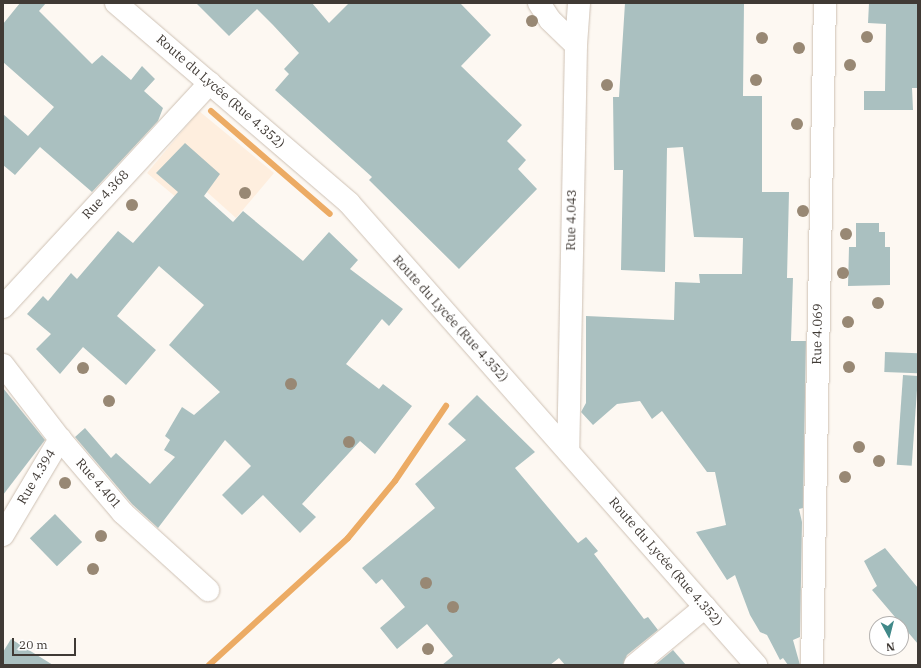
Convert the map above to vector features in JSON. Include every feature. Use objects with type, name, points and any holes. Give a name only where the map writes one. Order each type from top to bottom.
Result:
[{"type":"street","name":"Route du Lycée (Rue 4.352)","points":[[116,3],[349,203],[756,665]]},
{"type":"street","points":[[539,3],[550,20],[576,45]]},
{"type":"street","name":"Rue 4.043","points":[[568,450],[576,45],[579,3]]},
{"type":"street","name":"Rue 4.069","points":[[812,665],[825,3]]},
{"type":"street","name":"Rue 4.368","points":[[3,307],[210,83]]},
{"type":"street","name":"Rue 4.401","points":[[3,365],[60,439],[123,513],[208,590]]},
{"type":"street","name":"Rue 4.394","points":[[3,535],[60,439]]},
{"type":"street","points":[[635,665],[705,607]]},
{"type":"shaded area","points":[[199,111],[274,173],[236,218],[207,192],[195,206],[195,213],[147,173]]},
{"type":"building","points":[[20,3],[46,3],[39,11],[92,64],[102,55],[131,80],[142,66],[155,79],[144,91],[163,108],[158,121],[92,192],[40,147],[15,175],[3,165],[3,114],[28,136],[54,107],[3,62],[3,24]]},
{"type":"building","points":[[196,3],[312,3],[329,23],[349,3],[460,3],[491,35],[461,66],[522,125],[507,141],[526,160],[518,169],[537,189],[459,269],[369,180],[372,177],[275,90],[289,74],[284,69],[299,53],[273,25],[257,9],[229,36]]},
{"type":"building","points":[[625,3],[744,3],[743,96],[762,96],[762,192],[789,192],[787,278],[793,278],[791,341],[806,341],[803,508],[799,509],[802,522],[800,637],[793,640],[800,665],[788,665],[783,658],[780,660],[767,635],[760,632],[750,615],[735,575],[727,580],[696,532],[726,525],[715,472],[707,472],[662,411],[652,419],[640,401],[617,404],[593,425],[581,412],[586,403],[586,316],[674,320],[675,282],[700,283],[699,274],[742,274],[743,238],[694,237],[683,147],[667,148],[665,272],[621,270],[623,170],[614,170],[613,97],[619,97]]},
{"type":"building","points":[[869,3],[918,3],[918,88],[912,88],[913,110],[864,110],[864,91],[885,91],[886,24],[868,23]]},
{"type":"building","points":[[185,143],[220,174],[204,196],[233,222],[243,211],[303,261],[329,232],[358,260],[350,269],[403,309],[389,326],[382,319],[346,364],[379,389],[383,384],[412,406],[375,454],[360,441],[302,504],[316,517],[300,533],[263,495],[242,515],[222,495],[251,466],[225,440],[158,528],[132,504],[75,437],[85,428],[111,458],[116,453],[150,484],[175,457],[164,450],[170,440],[165,436],[182,407],[194,415],[220,392],[169,345],[204,305],[159,266],[117,316],[156,350],[126,385],[83,347],[60,374],[36,349],[51,334],[27,314],[43,296],[48,301],[71,273],[77,279],[118,231],[133,243],[178,192],[156,173]]},
{"type":"building","points":[[856,223],[879,223],[879,232],[885,232],[885,247],[890,247],[890,285],[848,286],[849,247],[856,247]]},
{"type":"building","points":[[885,352],[918,353],[917,373],[884,372]]},
{"type":"building","points":[[903,375],[918,376],[912,466],[897,465]]},
{"type":"building","points":[[3,388],[45,440],[3,495]]},
{"type":"building","points":[[477,395],[535,452],[515,468],[578,543],[586,537],[598,551],[594,554],[644,619],[648,617],[658,630],[627,655],[623,665],[565,665],[559,658],[550,665],[442,665],[453,656],[427,624],[397,649],[380,628],[405,607],[382,579],[376,584],[362,568],[435,508],[415,484],[466,440],[448,424]]},
{"type":"building","points":[[55,514],[82,542],[57,566],[30,538]]},
{"type":"building","points":[[885,548],[918,588],[918,644],[909,633],[909,616],[894,616],[872,590],[877,586],[864,561]]},
{"type":"building","points":[[11,639],[53,665],[3,665],[3,652]]},
{"type":"building","points":[[673,650],[686,665],[655,665]]},
{"type":"waterway","points":[[211,111],[330,214]]},
{"type":"waterway","points":[[209,665],[348,538],[395,481],[446,406]]}]
